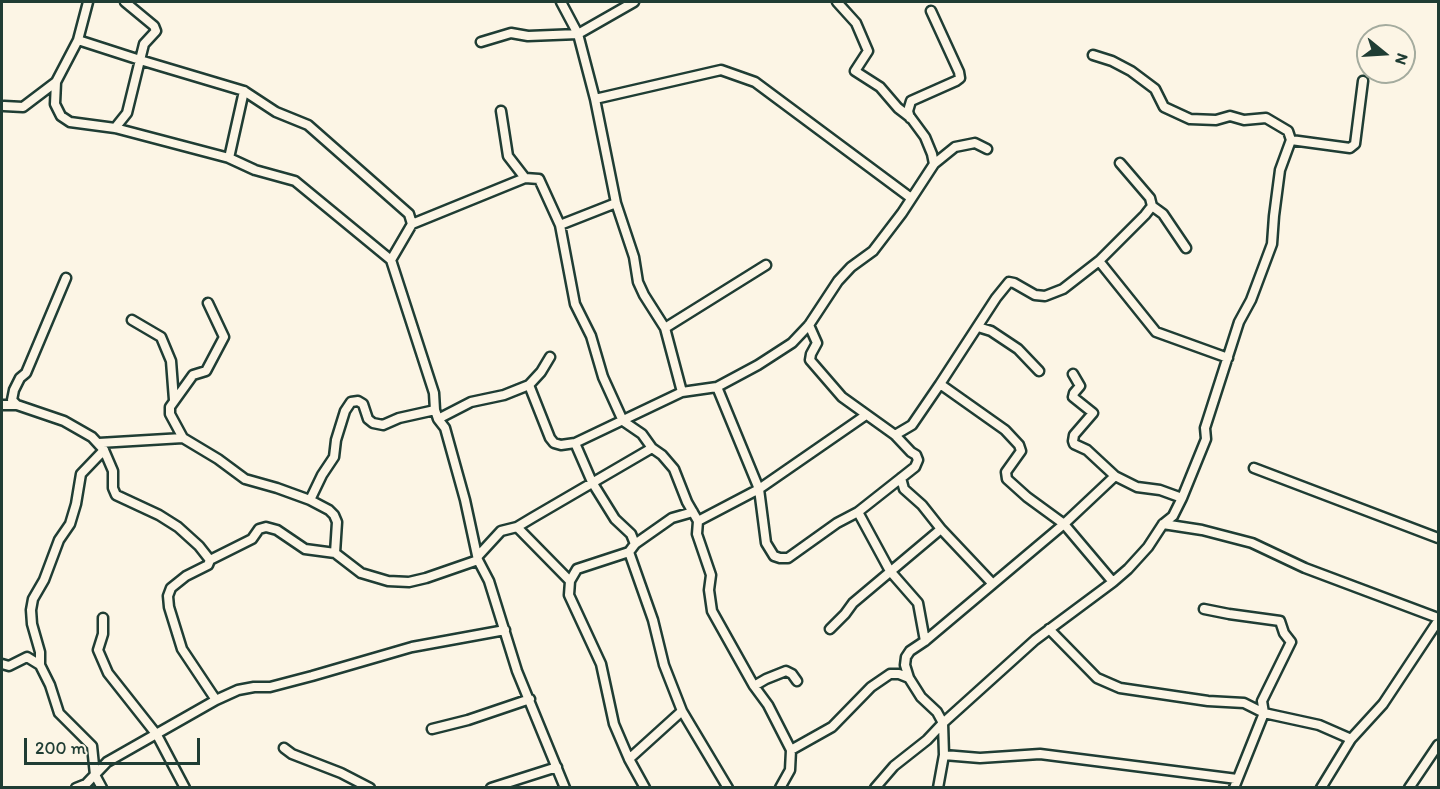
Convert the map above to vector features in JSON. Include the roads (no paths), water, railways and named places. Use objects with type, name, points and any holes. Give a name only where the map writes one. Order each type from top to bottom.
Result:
[{"type":"street","points":[[88,2],[78,40],[56,82],[55,104],[61,116],[70,122],[115,128],[229,158],[255,170],[295,181],[391,260],[434,393],[437,415],[445,429],[478,558],[489,581],[517,671],[565,788]]},
{"type":"street","points":[[115,128],[127,113],[144,44],[156,31],[154,26],[125,2]]},
{"type":"street","points":[[561,2],[578,34],[595,99],[616,203],[634,257],[638,282],[644,296],[665,328],[682,392]]},
{"type":"street","points":[[481,42],[511,33],[528,36],[578,34],[634,2]]},
{"type":"street","points":[[837,2],[856,22],[868,51],[855,71],[880,87],[910,118],[925,137],[934,164]]},
{"type":"street","points":[[910,118],[908,111],[911,101],[960,78],[931,11]]},
{"type":"street","points":[[78,40],[244,91],[276,112],[308,125],[409,214],[412,224]]},
{"type":"street","points":[[875,788],[894,766],[927,740],[943,723],[1049,629],[1128,569],[1163,524],[1173,516],[1206,439],[1205,428],[1239,322],[1251,300],[1272,244],[1280,170],[1291,140],[1288,131],[1266,118],[1244,120],[1230,116],[1216,120],[1190,119],[1164,107],[1155,89],[1131,70],[1093,55]]},
{"type":"street","points":[[595,99],[721,70],[756,82],[911,198]]},
{"type":"street","points":[[4,106],[23,107],[56,82]]},
{"type":"street","points":[[1291,140],[1350,148],[1354,144],[1363,84]]},
{"type":"street","points":[[229,158],[244,91]]},
{"type":"street","points":[[501,111],[508,156],[525,178]]},
{"type":"street","points":[[529,385],[550,438],[554,443],[561,445],[575,443],[682,392],[717,387],[792,343],[809,325],[838,281],[851,267],[873,251],[902,213],[934,164],[955,147],[975,143],[987,149]]},
{"type":"street","points":[[1120,163],[1150,198],[1152,206],[1163,214],[1186,248]]},
{"type":"street","points":[[391,260],[412,224],[525,178],[539,179],[560,225],[575,304],[591,336],[603,377],[623,421],[642,434]]},
{"type":"street","points":[[560,225],[616,203]]},
{"type":"street","points":[[895,435],[912,424],[1009,282],[1035,295],[1045,296],[1063,289],[1099,261],[1152,206]]},
{"type":"street","points":[[1099,261],[1156,332],[1228,358]]},
{"type":"street","points":[[665,328],[766,265]]},
{"type":"street","points":[[17,405],[12,400],[14,390],[20,378],[26,373],[66,278]]},
{"type":"street","points":[[208,303],[224,337],[206,371],[193,375],[174,400],[170,407],[170,414],[183,438],[245,479],[310,500],[323,506],[334,515],[337,522],[335,553]]},
{"type":"street","points":[[132,320],[161,337],[171,361],[174,400]]},
{"type":"street","points":[[717,387],[759,489],[766,543],[774,556],[788,558],[837,523],[858,512],[915,467],[918,460],[916,455],[895,435],[842,397],[810,360],[817,343],[809,325]]},
{"type":"street","points":[[978,327],[991,331],[1018,349],[1039,371]]},
{"type":"street","points":[[310,500],[334,457],[336,440],[345,411],[351,402],[358,401],[363,404],[368,419],[382,425],[399,418],[437,415],[471,402],[504,395],[529,385],[541,372],[550,357]]},
{"type":"street","points":[[1073,374],[1080,386],[1073,397],[1092,413],[1074,435],[1074,444],[1088,450],[1115,476],[1137,487],[1160,490],[1182,498]]},
{"type":"street","points":[[940,384],[1005,430],[1019,445],[1021,452],[1006,472],[1007,479],[1064,524],[1113,582]]},
{"type":"street","points":[[2,405],[17,405],[64,421],[101,446],[113,471],[116,495],[159,515],[178,527],[199,546],[210,560]]},
{"type":"street","points":[[636,415],[642,434],[652,448],[662,455],[674,469],[698,521],[697,534],[711,575],[709,590],[712,611],[754,686],[768,705],[790,750],[790,770],[780,788]]},
{"type":"street","points":[[698,521],[759,489],[866,415]]},
{"type":"street","points":[[39,665],[40,652],[32,624],[33,599],[44,580],[59,540],[70,524],[81,474],[101,446],[183,438]]},
{"type":"street","points":[[575,443],[592,482],[615,519],[631,534],[635,544]]},
{"type":"street","points":[[216,700],[183,649],[169,607],[168,596],[171,588],[186,576],[208,565],[210,560],[252,539],[259,529],[266,527],[277,530],[305,549],[335,553],[361,573],[388,581],[410,582],[478,558],[488,543],[501,531],[517,526],[652,448]]},
{"type":"street","points":[[1254,468],[1438,538]]},
{"type":"street","points":[[938,788],[944,755],[943,723],[937,712],[921,697],[909,678],[905,665],[906,657],[910,651],[925,641],[1064,524],[1115,476]]},
{"type":"street","points":[[901,478],[904,489],[922,505],[941,529],[992,583]]},
{"type":"street","points":[[645,788],[614,724],[601,664],[569,595],[570,581],[577,569],[630,552],[635,544],[672,518],[693,512]]},
{"type":"street","points":[[858,512],[890,571],[918,603],[925,641]]},
{"type":"street","points":[[1163,524],[1202,530],[1252,543],[1305,568],[1438,619],[1383,704],[1351,739],[1321,788]]},
{"type":"street","points":[[517,526],[570,581]]},
{"type":"street","points":[[830,629],[853,603],[941,529]]},
{"type":"street","points":[[630,552],[653,620],[664,665],[682,711],[728,788]]},
{"type":"street","points":[[944,755],[980,758],[1040,754],[1235,783],[1264,713],[1262,702],[1291,642],[1284,633],[1280,621],[1229,615],[1204,609]]},
{"type":"street","points":[[103,618],[103,634],[98,650],[108,673],[157,735],[186,788]]},
{"type":"street","points":[[1049,629],[1097,678],[1108,684],[1120,688],[1208,701],[1244,703],[1264,713],[1319,725],[1351,739]]},
{"type":"street","points":[[76,788],[86,784],[106,762],[216,700],[245,687],[270,687],[412,647],[505,630]]},
{"type":"street","points":[[2,664],[9,666],[27,657],[39,665],[50,685],[59,713],[92,746],[94,775],[102,788]]},
{"type":"street","points":[[754,686],[765,679],[786,672],[792,674],[797,681]]},
{"type":"street","points":[[790,750],[832,727],[872,687],[890,674],[899,674],[909,678]]},
{"type":"street","points":[[432,729],[468,720],[530,699]]},
{"type":"street","points":[[629,759],[682,711]]},
{"type":"street","points":[[1409,788],[1438,745]]},
{"type":"street","points":[[284,748],[292,754],[341,773],[370,788]]},
{"type":"street","points":[[491,788],[557,767]]}]
